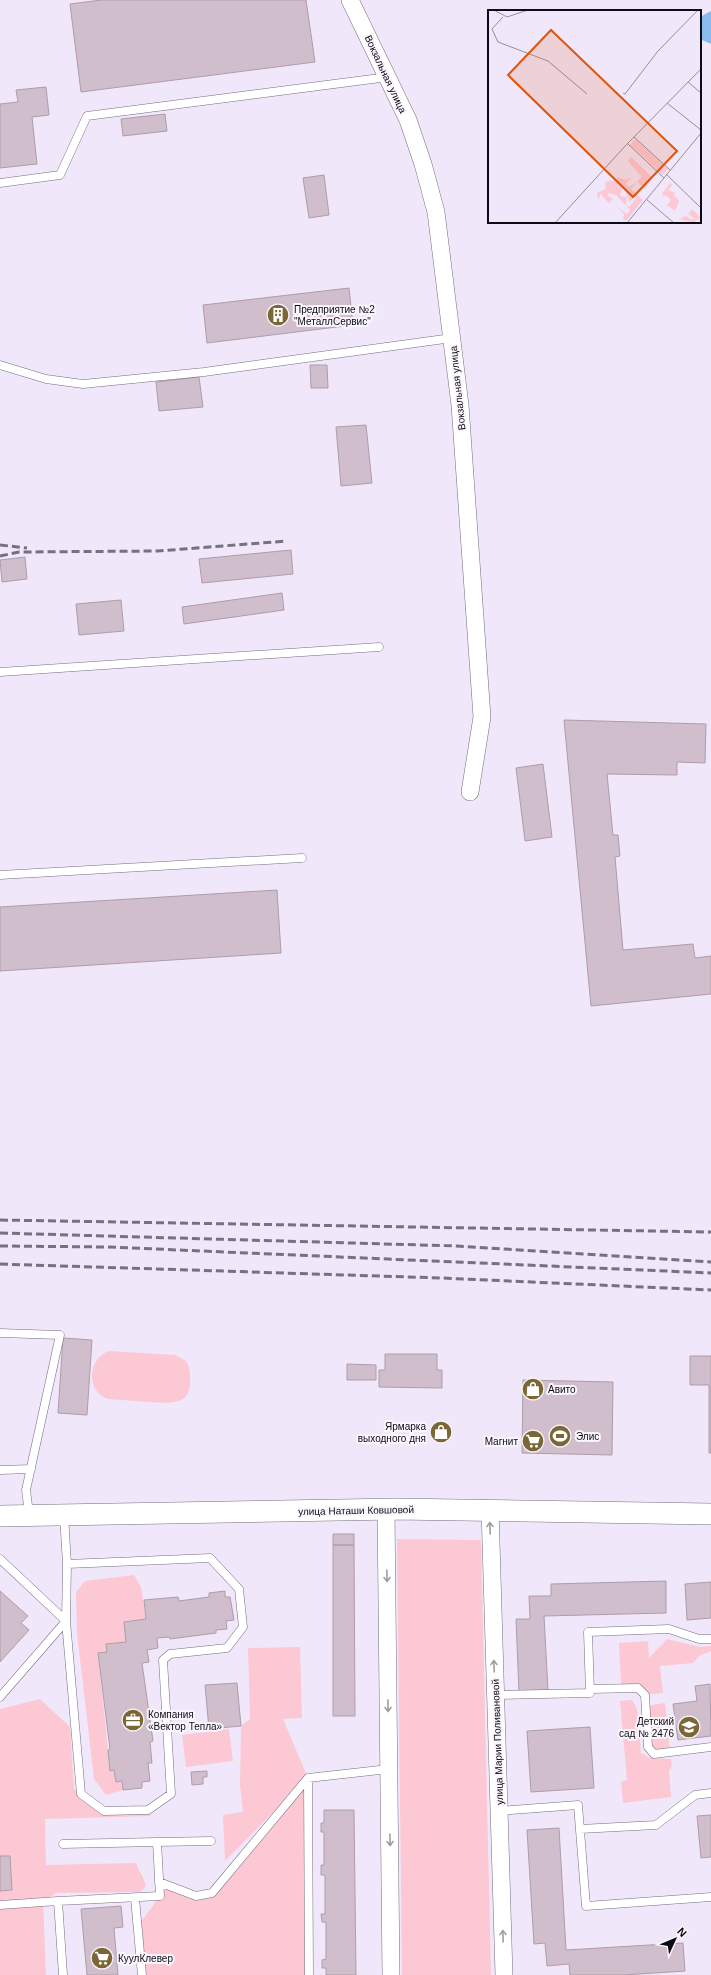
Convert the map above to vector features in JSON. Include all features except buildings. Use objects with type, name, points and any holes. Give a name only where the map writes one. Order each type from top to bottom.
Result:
[{"type":"street","name":"Вокзальная улица","points":[[350,0],[408,120],[436,212],[460,405],[482,717],[470,792]]},
{"type":"street","name":"улица Наташи Ковшовой","points":[[0,1516],[386,1509],[490,1509],[711,1514]]},
{"type":"street","points":[[386,1509],[391,1975]]},
{"type":"street","name":"улица Марии Поливановой","points":[[490,1509],[504,1975]]},
{"type":"lane","points":[[0,183],[60,175],[87,116],[388,77]]},
{"type":"lane","points":[[0,365],[46,379],[83,384],[204,372],[452,338]]},
{"type":"lane","points":[[0,672],[379,647]]},
{"type":"lane","points":[[0,875],[302,858]]},
{"type":"lane","points":[[0,1333],[60,1335],[26,1490],[29,1515]]},
{"type":"lane","points":[[0,1470],[31,1469]]},
{"type":"lane","points":[[64,1515],[67,1564],[66,1621],[81,1794],[104,1811],[148,1810],[170,1794],[163,1660],[170,1654],[226,1648],[244,1627],[239,1589],[210,1558],[67,1564]]},
{"type":"lane","points":[[0,1559],[66,1621]]},
{"type":"lane","points":[[0,1697],[66,1621]]},
{"type":"lane","points":[[495,1696],[590,1693],[588,1632],[669,1629],[699,1639],[711,1638]]},
{"type":"lane","points":[[590,1689],[638,1688],[645,1695],[648,1747],[654,1754],[711,1747]]},
{"type":"lane","points":[[159,1882],[196,1896],[212,1893],[308,1778],[389,1769]]},
{"type":"lane","points":[[308,1778],[309,1975]]},
{"type":"lane","points":[[580,1829],[656,1825],[695,1795],[711,1793]]},
{"type":"lane","points":[[499,1811],[578,1805],[586,1906],[711,1897]]},
{"type":"lane","points":[[64,1844],[211,1841]]},
{"type":"lane","points":[[0,1905],[160,1896],[157,1842]]},
{"type":"lane","points":[[135,1898],[142,1975]]},
{"type":"lane","points":[[58,1901],[63,1975]]},
{"type":"shaded area","points":[[109,1351],[175,1355],[186,1361],[189,1367],[190,1379],[190,1388],[187,1395],[176,1402],[169,1403],[108,1399],[96,1390],[92,1375],[96,1361]]},
{"type":"shaded area","points":[[397,1539],[481,1540],[491,1975],[402,1975]]},
{"type":"shaded area","points":[[134,1575],[141,1587],[146,1619],[124,1622],[126,1642],[106,1644],[107,1652],[98,1653],[110,1771],[114,1770],[116,1782],[122,1781],[123,1790],[106,1795],[94,1779],[77,1633],[76,1592],[85,1581]]},
{"type":"shaded area","points":[[667,1639],[700,1647],[711,1646],[711,1651],[699,1656],[693,1663],[660,1666],[663,1693],[645,1695],[638,1688],[619,1688],[621,1684],[619,1643],[648,1641],[649,1658]]},
{"type":"shaded area","points":[[300,1647],[302,1718],[283,1719],[308,1778],[309,1975],[142,1975],[138,1926],[160,1896],[159,1882],[196,1896],[212,1893],[303,1782],[225,1861],[223,1815],[243,1812],[240,1786],[241,1726],[250,1719],[248,1648]]},
{"type":"shaded area","points":[[40,1699],[70,1727],[74,1789],[104,1811],[148,1810],[151,1816],[45,1819],[46,1865],[136,1863],[146,1886],[140,1892],[56,1893],[43,1902],[46,1975],[0,1975],[0,1891],[12,1890],[10,1856],[0,1856],[0,1709]]},
{"type":"shaded area","points":[[632,1700],[637,1709],[641,1753],[650,1758],[671,1759],[672,1766],[669,1771],[671,1797],[623,1803],[621,1782],[627,1780],[620,1701]]},
{"type":"shaded area","points":[[665,1703],[670,1752],[654,1754],[648,1747],[646,1706]]},
{"type":"shaded area","points":[[229,1729],[233,1761],[186,1767],[182,1735]]},
{"type":"water","points":[[711,11],[711,44],[701,39],[701,16]]},
{"type":"railway","points":[[0,556],[19,552],[158,551],[287,541]]},
{"type":"railway","points":[[0,545],[27,548]]},
{"type":"railway","points":[[0,1220],[711,1232]]},
{"type":"railway","points":[[0,1233],[457,1246],[711,1262]]},
{"type":"railway","points":[[0,1246],[109,1247],[711,1273]]},
{"type":"railway","points":[[0,1264],[441,1278],[711,1290]]},
{"type":"place","name":"Предприятие №2 \"МеталлСервис\"","points":[[278,315]]},
{"type":"place","name":"Авито","points":[[533,1389]]},
{"type":"place","name":"Ярмарка выходного дня","points":[[441,1432]]},
{"type":"place","name":"Элис","points":[[560,1436]]},
{"type":"place","name":"Магнит","points":[[533,1441]]},
{"type":"place","name":"Компания «Вектор Тепла»","points":[[133,1720]]},
{"type":"place","name":"Детский сад № 2476","points":[[689,1727]]},
{"type":"place","name":"КуулКлевер","points":[[102,1958]]}]
